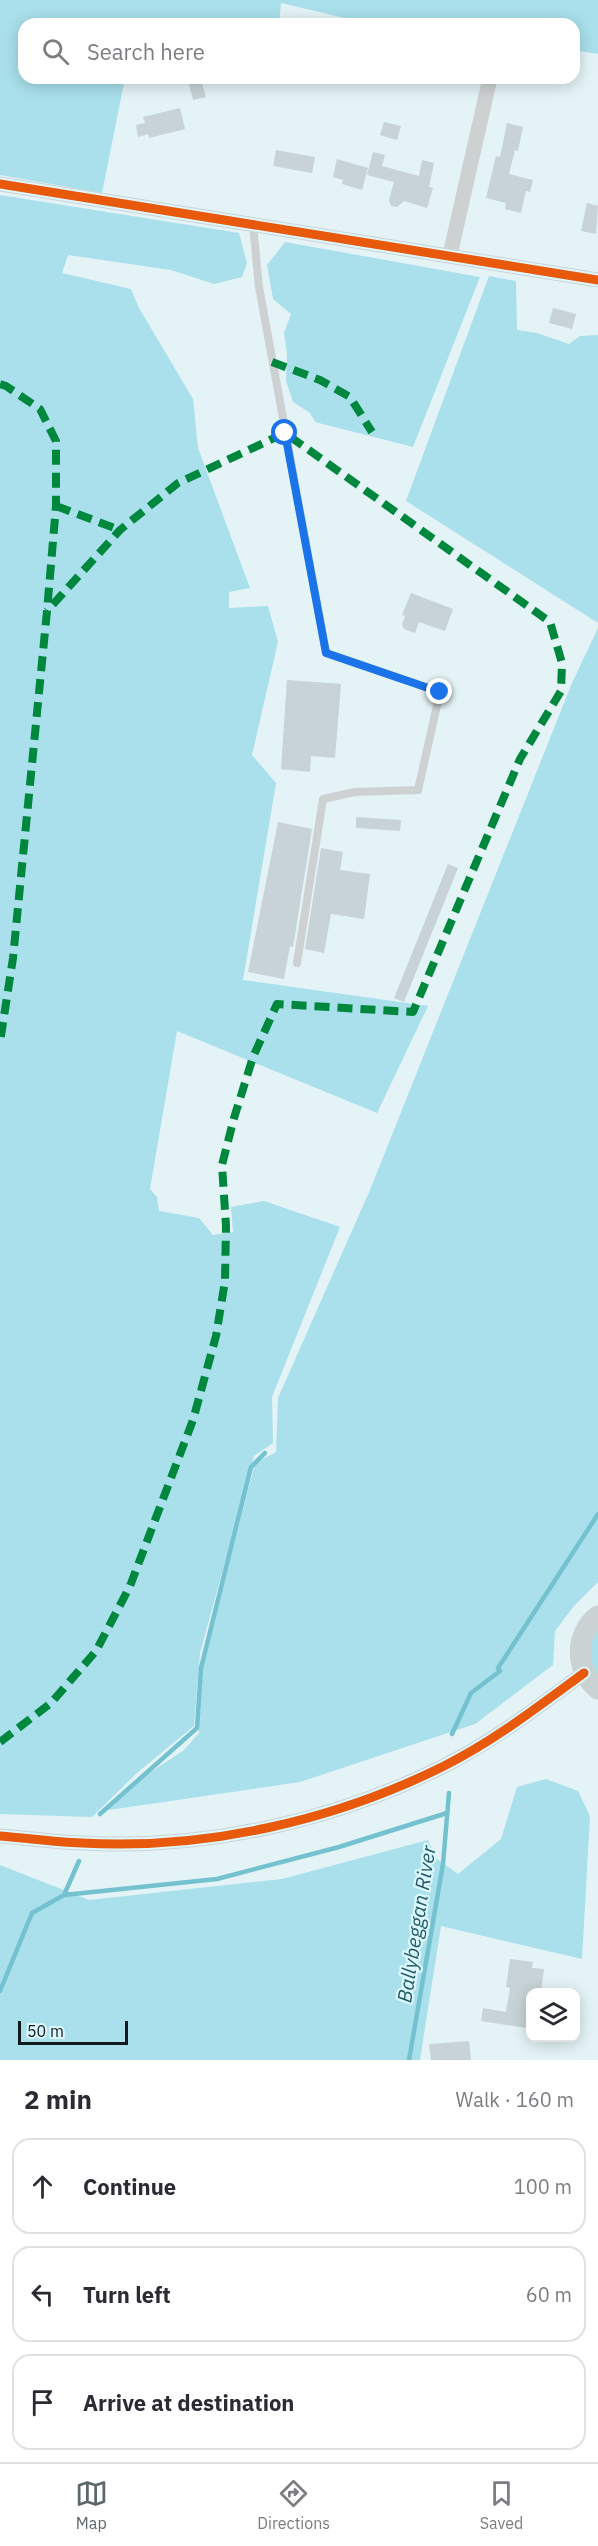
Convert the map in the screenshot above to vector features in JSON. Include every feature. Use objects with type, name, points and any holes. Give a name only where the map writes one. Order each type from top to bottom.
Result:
[{"type":"street","points":[[450,255],[489,84]]},
{"type":"street","points":[[0,184],[598,280]]},
{"type":"street","points":[[0,1836],[82,1844],[181,1840],[249,1832],[296,1822],[347,1805],[444,1766],[591,1681],[580,1659],[580,1644],[585,1630],[598,1616]]},
{"type":"lane","points":[[253,225],[259,287],[326,653],[444,694],[418,790],[355,792],[322,799],[297,963]]},
{"type":"shaded area","points":[[0,0],[598,0],[598,54],[580,51],[580,18],[345,18],[281,3],[280,18],[18,18],[18,84],[124,84],[102,193],[0,175]]},
{"type":"shaded area","points":[[0,195],[239,233],[247,263],[242,277],[214,284],[171,270],[68,255],[62,273],[131,289],[139,308],[193,399],[198,448],[250,588],[229,592],[229,608],[268,606],[278,642],[252,755],[276,783],[243,980],[428,1006],[377,1113],[177,1031],[150,1189],[157,1197],[159,1211],[199,1218],[213,1235],[233,1232],[231,1207],[264,1201],[340,1227],[272,1397],[273,1443],[254,1456],[200,1653],[194,1726],[138,1772],[92,1817],[0,1814]]},
{"type":"shaded area","points":[[285,242],[480,277],[413,447],[315,422],[310,413],[293,402],[286,381],[287,353],[284,333],[291,314],[273,299],[267,265]]},
{"type":"shaded area","points":[[489,276],[516,281],[517,330],[537,333],[569,344],[580,336],[598,335],[598,623],[406,501]]},
{"type":"shaded area","points":[[598,628],[598,1582],[574,1606],[555,1631],[553,1665],[475,1724],[300,1782],[102,1811],[139,1780],[184,1750],[199,1733],[200,1676],[255,1463],[276,1452],[278,1398],[370,1190],[572,683]]},
{"type":"shaded area","points":[[598,1629],[598,1676],[589,1659],[589,1646]]},
{"type":"shaded area","points":[[546,1779],[578,1791],[590,1816],[582,1959],[441,1926],[420,2060],[0,2060],[0,1865],[89,1900],[282,1879],[428,1840],[437,1859],[458,1874],[501,1839],[517,1787]]},
{"type":"building","points":[[189,84],[202,84],[206,97],[193,100]]},
{"type":"building","points":[[180,108],[185,129],[149,138],[148,134],[138,137],[136,125],[145,123],[143,117]]},
{"type":"building","points":[[384,122],[401,126],[397,140],[380,135]]},
{"type":"building","points":[[507,123],[523,127],[518,151],[515,150],[509,174],[533,180],[530,192],[526,191],[521,213],[505,209],[506,203],[486,198],[496,156],[500,157]]},
{"type":"building","points":[[276,150],[315,157],[312,173],[273,166]]},
{"type":"building","points":[[373,152],[385,155],[382,166],[419,176],[422,160],[434,163],[429,187],[433,188],[427,208],[404,201],[397,207],[391,206],[389,200],[394,182],[367,175]]},
{"type":"building","points":[[337,159],[368,168],[362,190],[342,184],[343,180],[333,177]]},
{"type":"building","points":[[587,203],[598,206],[596,234],[581,231]]},
{"type":"building","points":[[553,308],[576,314],[572,329],[549,323]]},
{"type":"building","points":[[411,593],[453,609],[445,631],[419,622],[415,633],[404,629],[402,624],[405,616],[402,615]]},
{"type":"building","points":[[287,680],[341,684],[335,758],[311,756],[310,772],[281,769]]},
{"type":"building","points":[[356,817],[401,820],[400,831],[356,828]]},
{"type":"building","points":[[278,822],[312,829],[293,947],[290,946],[284,979],[248,972]]},
{"type":"building","points":[[321,848],[343,852],[340,870],[370,874],[364,919],[331,914],[324,953],[305,949]]},
{"type":"building","points":[[448,864],[458,868],[404,1002],[394,998]]},
{"type":"building","points":[[510,1959],[533,1962],[532,1968],[544,1969],[542,1988],[526,1988],[526,2028],[481,2021],[483,2008],[506,2012],[510,1988],[506,1987]]},
{"type":"building","points":[[469,2041],[471,2060],[431,2060],[429,2044]]},
{"type":"waterway","points":[[100,1814],[197,1728],[201,1668],[251,1467],[265,1453]]},
{"type":"waterway","name":"Ballybeggan River","points":[[452,1734],[471,1693],[500,1671],[498,1668],[598,1514]]},
{"type":"waterway","name":"Ballybeggan River","points":[[409,2060],[443,1864],[449,1793]]},
{"type":"waterway","points":[[64,1895],[217,1879],[339,1847],[447,1813]]},
{"type":"waterway","points":[[0,1991],[32,1913],[64,1895],[79,1861]]},
{"type":"marked path","points":[[272,362],[320,380],[350,397],[372,432]]},
{"type":"marked path","points":[[0,384],[40,409],[56,441],[56,506],[47,611],[13,958],[0,1042]]},
{"type":"marked path","points":[[0,1742],[51,1703],[96,1651],[130,1586],[193,1420],[216,1336],[225,1281],[226,1226],[222,1165],[253,1057],[277,1004],[413,1012],[520,759],[561,691],[562,663],[550,622],[285,433],[178,483],[120,530],[47,611]]},
{"type":"marked path","points":[[56,506],[120,530]]},
{"type":"cycle path","points":[[0,184],[598,280]]},
{"type":"cycle path","points":[[0,1836],[82,1843],[175,1842],[268,1828],[314,1816],[402,1785],[463,1756],[516,1722],[584,1673]]},
{"type":"route","points":[[285,433],[326,653],[440,692]]}]
